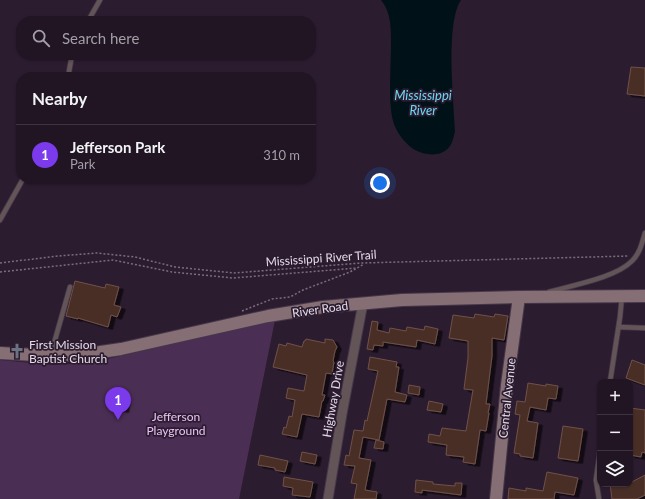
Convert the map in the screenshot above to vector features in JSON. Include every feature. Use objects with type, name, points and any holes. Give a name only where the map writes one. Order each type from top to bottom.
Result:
[{"type":"main road","name":"River Road","points":[[0,353],[50,356],[87,354],[121,349],[268,316],[363,303],[402,300],[645,296]]},
{"type":"main road","name":"Central Avenue","points":[[496,499],[507,385],[526,297]]},
{"type":"street","name":"Highway Drive","points":[[328,499],[363,303]]},
{"type":"lane","points":[[91,16],[100,0]]},
{"type":"lane","points":[[69,72],[71,60]]},
{"type":"lane","points":[[0,220],[19,184]]},
{"type":"lane","points":[[526,297],[614,274],[632,261],[636,256],[641,247],[645,233]]},
{"type":"lane","points":[[50,356],[70,287]]},
{"type":"lane","points":[[610,379],[622,296]]},
{"type":"lane","points":[[618,327],[645,328]]},
{"type":"lane","points":[[597,473],[597,486]]},
{"type":"lane","points":[[597,487],[599,499]]},
{"type":"path","name":"Mississippi River Trail","points":[[0,263],[97,253],[135,258],[174,267],[234,273],[366,263],[636,256]]},
{"type":"path","points":[[0,272],[113,260],[172,272],[233,278],[357,268]]},
{"type":"path","points":[[231,324],[243,310],[272,299],[290,296],[350,272],[366,263]]},
{"type":"green space","name":"Jefferson Playground","points":[[275,320],[239,499],[0,499],[0,360],[53,365],[90,363]]},
{"type":"water","name":"Mississippi River","points":[[381,0],[461,0],[456,11],[452,44],[452,83],[455,131],[451,144],[441,153],[428,154],[415,150],[404,141],[394,125],[391,113],[390,93],[391,44],[389,15]]},
{"type":"building","points":[[631,67],[645,68],[645,96],[627,94]]},
{"type":"building","points":[[75,281],[105,288],[106,284],[119,287],[114,305],[121,307],[117,317],[111,315],[108,327],[66,316]]},
{"type":"building","points":[[475,314],[494,317],[495,314],[508,316],[504,340],[492,338],[492,356],[486,404],[490,404],[489,413],[486,431],[480,430],[475,464],[463,462],[464,457],[446,455],[447,445],[428,442],[429,434],[440,436],[442,428],[466,431],[473,390],[464,389],[468,358],[468,341],[449,338],[453,315],[474,318]]},
{"type":"building","points":[[372,321],[378,322],[377,330],[389,333],[390,328],[406,331],[407,327],[424,330],[425,326],[438,329],[435,344],[417,340],[416,347],[383,342],[383,346],[374,345],[373,350],[367,349]]},
{"type":"building","points":[[306,339],[325,343],[325,339],[333,340],[337,347],[333,361],[332,374],[326,373],[322,395],[325,395],[322,401],[319,417],[302,414],[297,437],[282,434],[284,427],[286,428],[289,416],[292,417],[295,400],[286,398],[288,388],[304,391],[307,375],[273,367],[279,344],[286,346],[287,343],[302,347]]},
{"type":"building","points":[[370,357],[397,362],[396,367],[399,367],[395,392],[407,395],[405,402],[387,399],[379,440],[363,437],[359,458],[371,460],[365,490],[377,492],[376,499],[354,499],[357,484],[351,483],[355,466],[344,465],[346,455],[349,456],[354,430],[363,431],[365,420],[367,421],[378,371],[368,369]]},
{"type":"building","points":[[632,360],[645,365],[645,385],[633,381],[633,379],[626,378]]},
{"type":"building","points":[[528,383],[558,386],[556,399],[548,398],[546,410],[530,407],[527,421],[538,423],[533,458],[520,456],[520,454],[514,453],[520,415],[515,414],[517,401],[525,402]]},
{"type":"building","points":[[409,385],[420,387],[419,395],[408,393]]},
{"type":"building","points":[[118,397],[126,399],[124,410],[115,408]]},
{"type":"building","points":[[429,401],[443,404],[441,412],[427,410]]},
{"type":"building","points":[[633,408],[645,410],[645,453],[642,452],[641,457],[633,456]]},
{"type":"building","points":[[563,426],[583,429],[578,461],[558,458]]},
{"type":"building","points":[[376,440],[384,442],[383,449],[374,448]]},
{"type":"building","points":[[302,452],[317,455],[315,464],[300,461]]},
{"type":"building","points":[[260,455],[288,461],[285,472],[275,470],[275,468],[258,465]]},
{"type":"building","points":[[547,472],[578,478],[574,495],[555,492],[554,499],[508,499],[509,488],[526,491],[526,488],[543,491]]},
{"type":"building","points":[[645,475],[645,495],[637,499],[612,499],[610,487],[633,487],[633,481]]},
{"type":"building","points":[[284,477],[313,482],[310,497],[292,495],[293,488],[283,486]]},
{"type":"building","points":[[416,480],[433,482],[433,484],[455,486],[455,483],[462,483],[461,495],[422,490],[422,493],[415,492]]},
{"type":"place","name":"First Mission Baptist Church","points":[[17,351]]},
{"type":"place","name":"Jefferson Park","points":[[118,420]]}]
